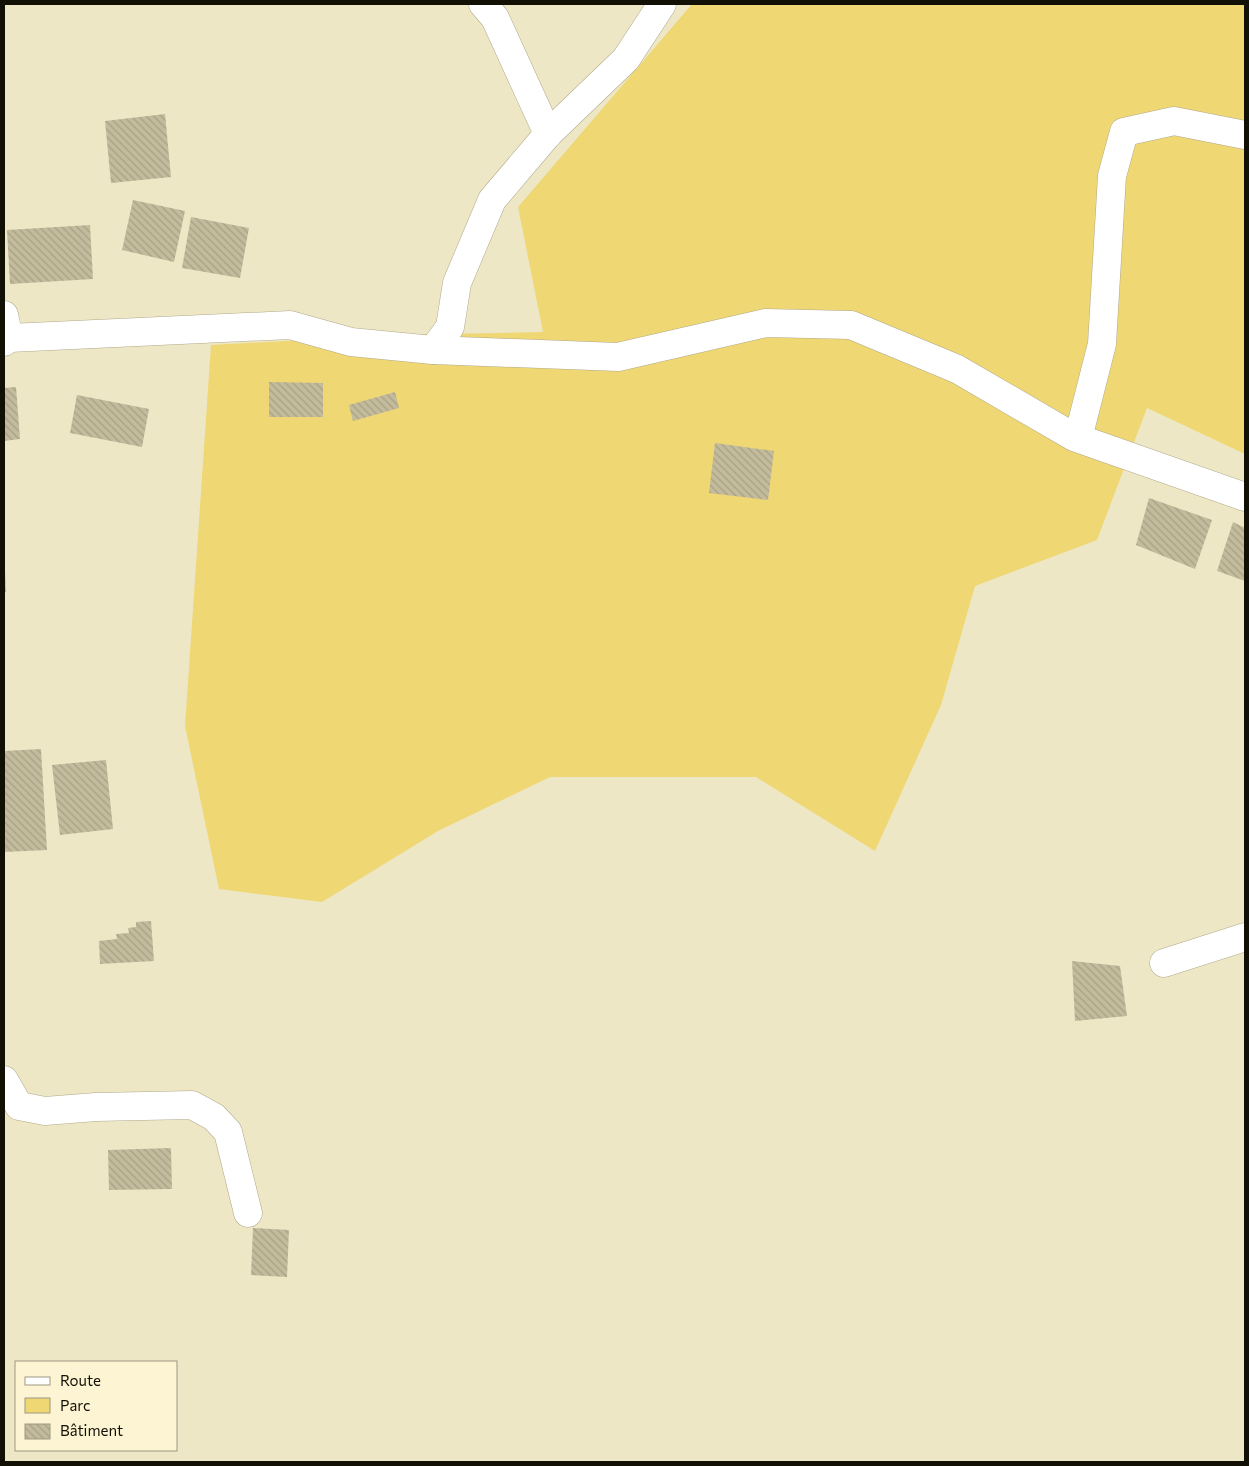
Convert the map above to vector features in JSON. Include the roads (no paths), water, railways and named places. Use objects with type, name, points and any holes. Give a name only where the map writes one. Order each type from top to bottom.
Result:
[{"type":"street","points":[[433,350],[450,326],[457,283],[492,200],[548,134],[626,59],[662,4]]},
{"type":"street","points":[[495,9],[548,134]]},
{"type":"street","points":[[1078,438],[1102,344],[1112,176],[1124,132],[1174,122],[1245,135]]},
{"type":"street","points":[[6,331],[290,325],[352,342],[433,350],[618,357],[766,323],[851,325],[956,369],[1078,438],[1245,497]]},
{"type":"street","points":[[1164,964],[1245,938]]},
{"type":"street","points":[[4,1080],[19,1106],[45,1110],[192,1105],[214,1117],[228,1132],[248,1213]]}]
